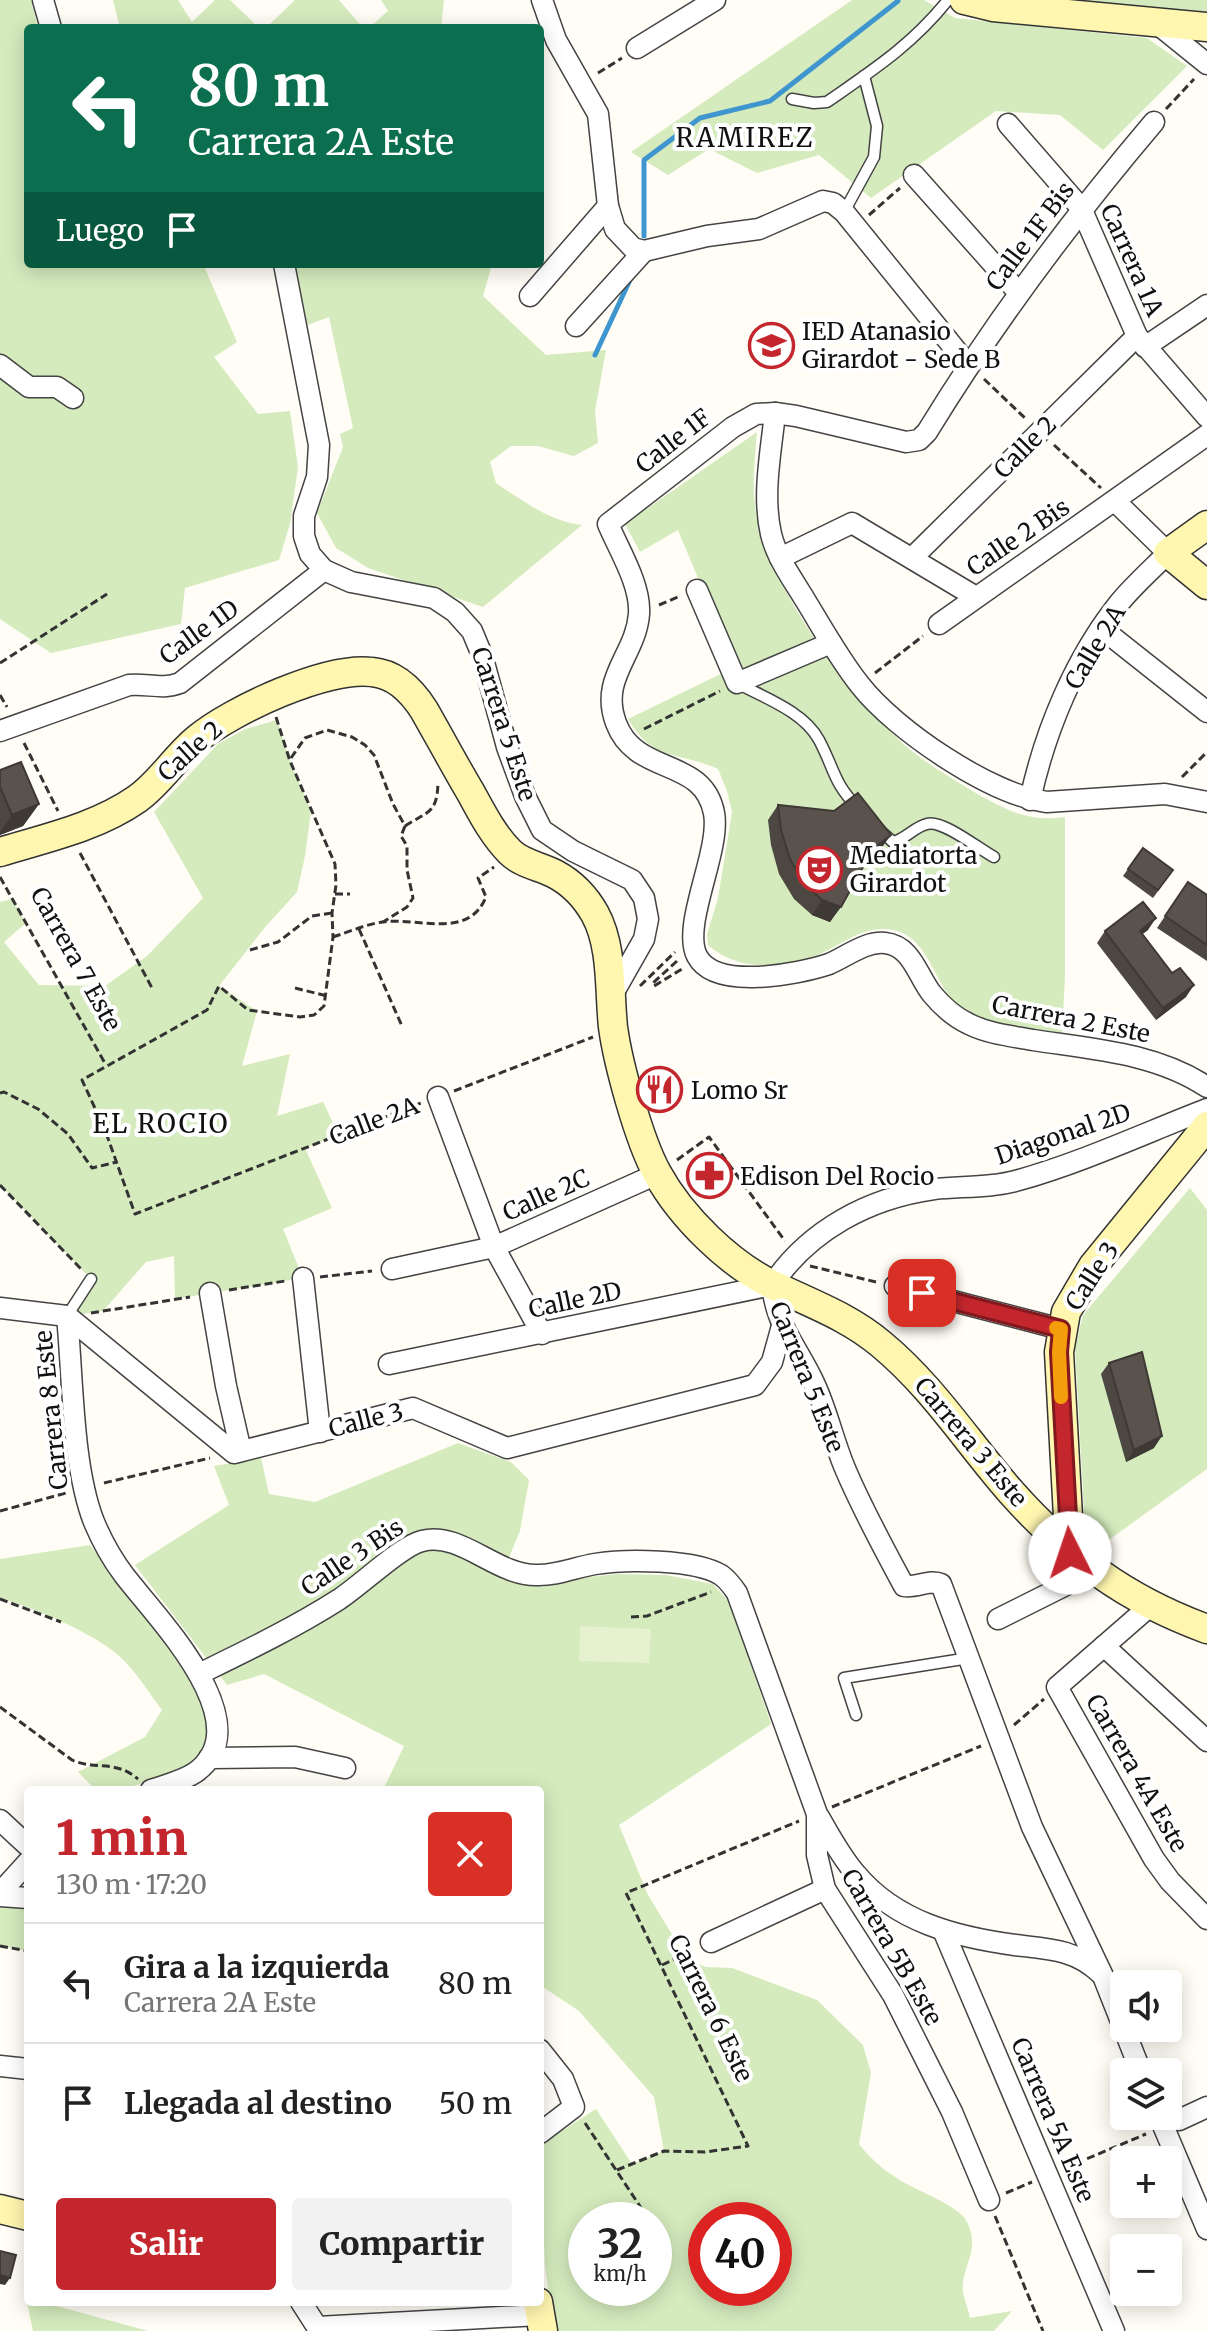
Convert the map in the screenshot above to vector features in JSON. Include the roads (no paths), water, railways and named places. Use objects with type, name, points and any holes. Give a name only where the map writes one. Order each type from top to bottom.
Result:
[{"type":"street","points":[[43,0],[50,24]]},
{"type":"street","points":[[542,0],[556,40],[598,114],[608,206],[615,229],[633,248],[644,251],[707,236],[759,229],[823,201],[833,203],[850,219],[968,365]]},
{"type":"street","points":[[637,48],[715,0]]},
{"type":"street","points":[[964,0],[993,7],[1207,27]]},
{"type":"street","points":[[1155,22],[1202,70]]},
{"type":"street","name":"Calle 1F Bis","points":[[775,413],[906,442],[919,440],[968,365],[1081,208],[1154,122]]},
{"type":"street","name":"Carrera 1A","points":[[1008,124],[1081,208],[1141,342],[1207,417]]},
{"type":"street","points":[[914,175],[1019,293]]},
{"type":"street","points":[[530,296],[608,206]]},
{"type":"street","points":[[576,326],[644,251]]},
{"type":"street","points":[[285,268],[319,445],[317,477],[304,516],[304,536],[310,554],[324,570]]},
{"type":"street","name":"Calle 2","points":[[912,558],[1141,342],[1207,305]]},
{"type":"street","points":[[0,365],[29,387],[57,387],[73,398]]},
{"type":"street","points":[[775,413],[768,512],[780,558],[859,685],[896,720],[984,779],[1030,800],[1047,802],[1165,794],[1207,802]]},
{"type":"street","name":"Calle 1F","points":[[699,959],[694,937],[715,830],[711,802],[694,779],[645,758],[625,739],[613,714],[611,691],[617,669],[635,634],[639,612],[637,590],[608,524],[733,427],[756,414],[775,413]]},
{"type":"street","name":"Calle 2 Bis","points":[[939,624],[1207,435]]},
{"type":"street","points":[[1116,502],[1168,553],[1207,585]]},
{"type":"street","points":[[780,558],[852,523],[976,597]]},
{"type":"street","name":"Calle 2A","points":[[1030,800],[1050,733],[1101,628],[1121,601],[1168,553],[1207,525]]},
{"type":"street","name":"Calle 1D","points":[[8,728],[129,685],[164,687],[180,683],[324,570]]},
{"type":"street","name":"Carrera 5 Este","points":[[324,570],[351,582],[434,598],[455,612],[472,631],[482,655],[507,747],[525,796],[542,830],[573,851],[632,880],[644,898],[648,919],[644,939],[613,1029],[640,1132],[657,1174],[688,1215],[718,1247],[772,1285],[782,1326],[813,1381],[845,1468],[904,1586],[941,1584],[1032,1827],[1103,1976],[1135,2058]]},
{"type":"street","points":[[697,590],[737,683],[831,643]]},
{"type":"street","points":[[1101,628],[1207,712]]},
{"type":"street","name":"Calle 2","points":[[0,852],[92,822],[138,798],[199,737],[228,717],[270,698],[341,673],[373,672],[399,682],[418,699],[488,823],[513,855],[555,874],[588,902],[602,928],[623,995]]},
{"type":"street","name":"Carrera 2 Este","points":[[699,959],[720,972],[766,976],[818,967],[873,943],[892,944],[912,959],[938,1001],[970,1025],[996,1034],[1148,1060],[1207,1087]]},
{"type":"street","points":[[438,1097],[494,1247],[542,1334]]},
{"type":"street","name":"Diagonal 2D","points":[[772,1285],[795,1254],[815,1236],[845,1218],[903,1196],[930,1190],[985,1187],[1023,1179],[1207,1109]]},
{"type":"street","name":"Calle 3","points":[[1070,1553],[1059,1352],[1066,1312],[1083,1280],[1207,1126]]},
{"type":"street","name":"Calle 2C","points":[[392,1269],[494,1247],[657,1174]]},
{"type":"street","points":[[303,1278],[320,1432]]},
{"type":"street","name":"Calle 2D","points":[[389,1364],[772,1285]]},
{"type":"street","name":"Carrera 3 Este","points":[[772,1285],[843,1316],[898,1358],[936,1396],[1010,1490],[1070,1553],[1150,1606],[1207,1629]]},
{"type":"street","points":[[895,1286],[1061,1329]]},
{"type":"street","points":[[210,1293],[238,1452]]},
{"type":"street","points":[[0,1308],[67,1316],[238,1452]]},
{"type":"street","name":"Carrera 8 Este","points":[[67,1316],[84,1488],[94,1522],[112,1558],[199,1674],[218,1719],[217,1739],[209,1758]]},
{"type":"street","name":"Calle 3","points":[[238,1452],[413,1408],[507,1448],[755,1385],[772,1362],[782,1326]]},
{"type":"street","name":"Calle 3 Bis","points":[[199,1674],[316,1614],[368,1579],[406,1548],[421,1541],[448,1541],[499,1567],[522,1574],[546,1575],[596,1564],[645,1561],[706,1569],[727,1581]]},
{"type":"street","points":[[998,1619],[1094,1571]]},
{"type":"street","name":"Carrera 5B Este","points":[[727,1581],[737,1593],[817,1814],[817,1855],[825,1889],[893,1995],[952,2112],[989,2200]]},
{"type":"street","points":[[1150,1606],[1104,1646],[1207,1741]]},
{"type":"street","name":"Carrera 4A Este","points":[[1104,1646],[1057,1687],[1154,1859],[1170,1881],[1207,1919]]},
{"type":"street","points":[[162,1786],[187,1777],[209,1758],[295,1757],[345,1768]]},
{"type":"street","points":[[817,1814],[844,1859],[867,1887],[895,1909],[943,1930],[995,1942],[1061,1949],[1084,1960],[1103,1976]]},
{"type":"street","points":[[0,1820],[24,1842]]},
{"type":"street","points":[[0,1894],[24,1867]]},
{"type":"street","points":[[711,1942],[825,1889]]},
{"type":"street","points":[[0,1894],[24,1897]]},
{"type":"street","name":"Carrera 5A Este","points":[[943,1930],[1114,2331]]},
{"type":"street","points":[[544,2055],[563,2079],[574,2107],[544,2130]]},
{"type":"street","points":[[0,2066],[24,2069]]},
{"type":"street","points":[[1182,2116],[1207,2107]]},
{"type":"street","points":[[1170,2130],[1207,2229]]},
{"type":"street","points":[[0,2209],[24,2215]]},
{"type":"street","points":[[304,2306],[317,2327],[540,2316]]},
{"type":"lane","points":[[792,99],[827,102],[925,28],[948,0]]},
{"type":"lane","points":[[850,219],[874,157],[877,126],[864,76]]},
{"type":"lane","points":[[737,683],[807,725],[818,738],[843,793],[886,838],[893,842],[901,840],[929,823],[940,824],[994,857]]},
{"type":"lane","name":"Carrera 8 Este","points":[[67,1316],[91,1279]]},
{"type":"lane","points":[[856,1715],[844,1678],[969,1658]]},
{"type":"waterway","points":[[644,236],[644,160],[700,118],[770,101],[898,1]]},
{"type":"waterway","points":[[595,355],[630,280]]},
{"type":"place","name":"IED Atanasio Girardot - Sede B","points":[[771,345]]},
{"type":"place","name":"Mediatorta Girardot","points":[[819,869]]},
{"type":"place","name":"Lomo Sr","points":[[660,1090]]},
{"type":"place","name":"Edison Del Rocio","points":[[709,1176]]},
{"type":"district","name":"RAMIREZ","points":[[745,137]]},
{"type":"district","name":"EL ROCIO","points":[[161,1123]]}]
